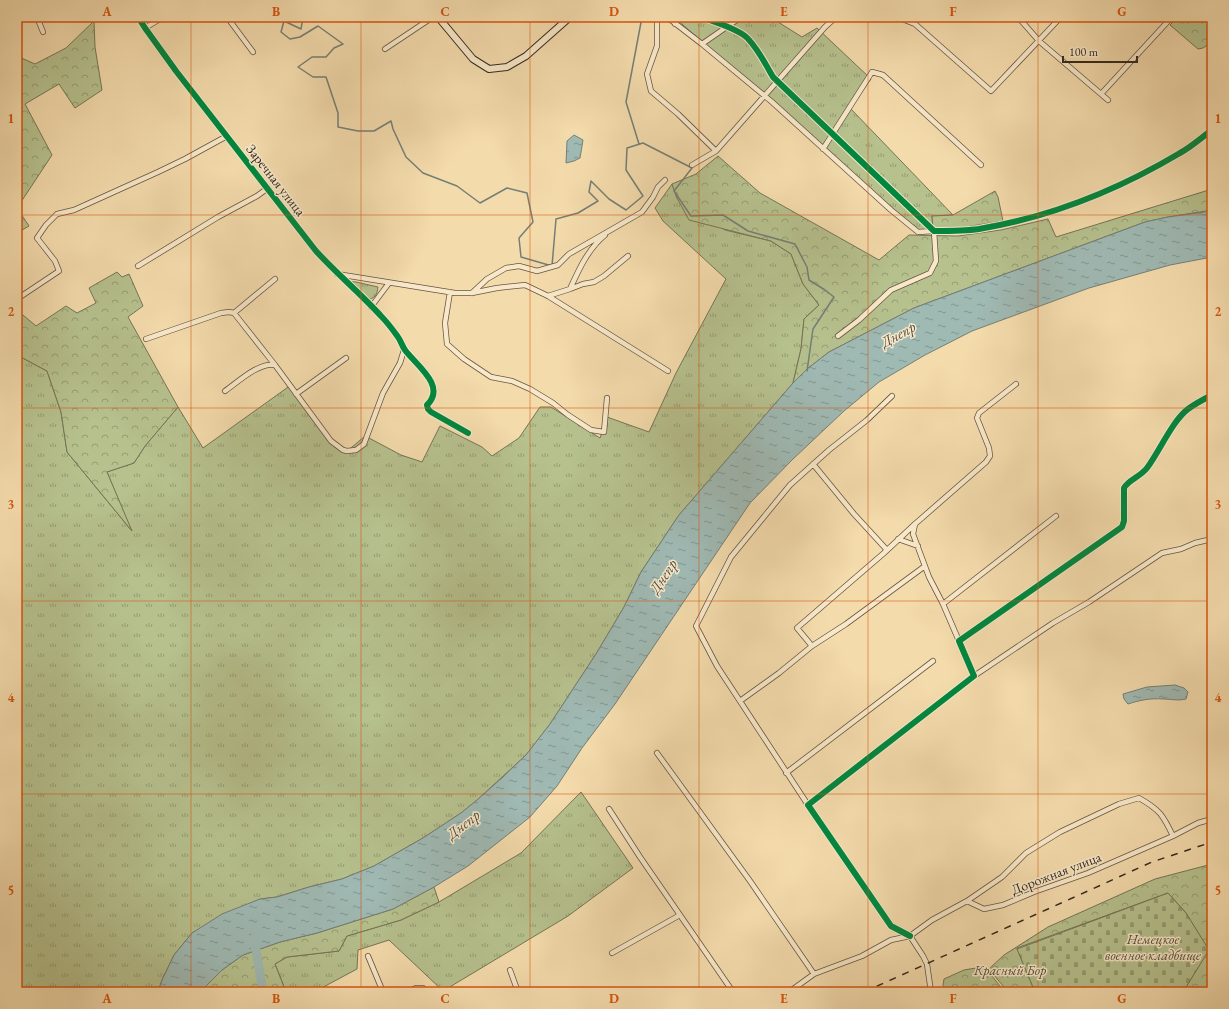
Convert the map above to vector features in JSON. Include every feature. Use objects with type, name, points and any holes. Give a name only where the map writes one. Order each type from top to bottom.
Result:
[{"type":"street","points":[[37,17],[43,32]]},
{"type":"street","name":"Заречная улица","points":[[138,17],[227,136],[316,251],[381,316],[399,338],[404,350],[428,376],[434,395],[431,402],[427,405],[428,409],[468,433]]},
{"type":"street","points":[[145,28],[163,17]]},
{"type":"street","points":[[227,17],[253,52]]},
{"type":"street","points":[[385,49],[433,17]]},
{"type":"street","points":[[438,17],[473,59],[489,69],[507,67],[526,56],[570,17]]},
{"type":"street","points":[[657,17],[657,46],[647,74],[651,91],[678,114],[716,151]]},
{"type":"street","points":[[667,17],[764,96],[891,210],[918,232],[978,229],[1068,207],[1111,190],[1180,153],[1212,130]]},
{"type":"street","points":[[675,24],[678,17]]},
{"type":"street","points":[[700,17],[714,21],[745,36],[763,58],[773,77],[779,81],[832,135],[934,231],[936,261],[930,273],[891,290],[859,320],[838,336]]},
{"type":"street","points":[[702,44],[741,17]]},
{"type":"street","points":[[692,165],[716,151],[779,81],[824,27],[836,17]]},
{"type":"street","points":[[897,17],[915,24],[991,91],[1061,17]]},
{"type":"street","points":[[1018,17],[1039,41],[1108,100]]},
{"type":"street","points":[[1102,94],[1172,17]]},
{"type":"street","points":[[823,149],[872,72],[883,75],[981,166]]},
{"type":"street","points":[[17,299],[59,271],[55,261],[37,238],[46,225],[57,214],[74,210],[158,172],[227,136]]},
{"type":"street","points":[[472,293],[487,279],[506,268],[519,266],[537,271],[558,265],[570,254],[642,212],[658,187],[665,180]]},
{"type":"street","points":[[138,266],[257,196],[268,188]]},
{"type":"street","points":[[570,289],[579,270],[596,243],[614,227]]},
{"type":"street","points":[[548,296],[583,284],[594,282],[604,276],[628,256]]},
{"type":"street","points":[[338,274],[450,292],[472,293],[497,288],[525,285],[548,296],[668,371]]},
{"type":"street","points":[[234,313],[276,279]]},
{"type":"street","points":[[371,307],[389,283]]},
{"type":"street","points":[[450,292],[445,323],[447,344],[491,377],[512,382],[530,389],[553,402],[568,415],[591,430],[604,432],[606,398]]},
{"type":"street","points":[[146,339],[221,313],[234,313],[275,365],[331,441],[343,450],[347,451],[356,450],[364,444],[384,393],[400,363],[404,350]]},
{"type":"street","points":[[296,394],[346,358]]},
{"type":"street","points":[[225,390],[248,374],[266,365],[275,365]]},
{"type":"street","points":[[812,646],[797,628],[986,462],[990,456],[989,448],[977,418],[980,413],[1016,384]]},
{"type":"street","points":[[959,641],[1122,527],[1124,521],[1125,485],[1137,478],[1146,469],[1179,418],[1187,410],[1212,395]]},
{"type":"street","points":[[892,396],[867,420],[813,464],[790,485],[731,557],[696,626],[717,666],[786,773],[891,926],[910,936],[923,956],[927,964],[931,992]]},
{"type":"street","points":[[813,464],[854,514],[887,550]]},
{"type":"street","points":[[944,604],[1056,516]]},
{"type":"street","points":[[915,524],[913,534],[929,577],[944,604],[974,676]]},
{"type":"street","points":[[898,539],[918,546]]},
{"type":"street","points":[[808,805],[974,676],[1053,623],[1089,602],[1162,553],[1181,549],[1195,543],[1212,539]]},
{"type":"street","points":[[740,701],[779,673],[812,646],[846,624],[925,566]]},
{"type":"street","points":[[786,773],[933,662]]},
{"type":"street","points":[[658,752],[814,974]]},
{"type":"street","points":[[790,992],[814,974],[862,956],[891,940],[910,936],[932,920],[967,901],[1002,877],[1026,853],[1060,832],[1119,804],[1139,798],[1155,807],[1166,822],[1173,836]]},
{"type":"street","points":[[609,809],[733,992]]},
{"type":"street","name":"Дорожная улица","points":[[967,901],[984,909],[1003,905],[1034,892],[1088,873],[1173,836],[1198,823],[1212,819]]},
{"type":"street","points":[[612,953],[680,915]]},
{"type":"street","points":[[368,956],[383,992]]},
{"type":"street","points":[[510,970],[518,992]]},
{"type":"street","points":[[408,992],[416,988],[423,988],[426,992]]},
{"type":"green space","points":[[674,17],[770,17],[802,37],[817,28],[871,79],[850,108],[953,215],[932,216],[933,229],[916,232]]},
{"type":"green space","points":[[1178,17],[1212,17],[1212,42],[1203,48],[1198,49],[1170,25]]},
{"type":"green space","points":[[94,21],[95,47],[102,90],[75,108],[59,84],[25,104],[52,155],[17,208],[17,54],[19,57],[35,64],[66,48]]},
{"type":"green space","points":[[718,156],[760,193],[879,260],[909,235],[958,236],[1001,230],[1048,219],[1056,237],[1212,189],[1212,210],[1145,222],[914,308],[829,352],[807,369],[793,383],[801,349],[804,319],[819,305],[803,284],[791,254],[771,241],[689,220],[677,198],[672,184],[696,174]]},
{"type":"green space","points":[[672,184],[677,198],[725,230],[771,241],[791,254],[803,284],[819,305],[804,319],[801,349],[793,383],[679,515],[641,572],[624,607],[596,654],[550,724],[526,755],[461,813],[423,838],[374,866],[342,879],[277,897],[260,899],[192,933],[174,955],[158,992],[17,992],[17,355],[47,371],[61,412],[67,452],[131,530],[107,472],[134,463],[145,446],[178,407],[203,448],[291,385],[334,446],[346,452],[364,437],[369,438],[401,455],[422,462],[440,426],[482,447],[492,456],[519,438],[540,407],[551,407],[600,438],[607,417],[649,432],[676,373],[726,279],[663,221],[655,208]]},
{"type":"green space","points":[[995,191],[998,197],[1003,221],[952,229],[933,229],[932,216],[953,215]]},
{"type":"green space","points":[[17,208],[29,226],[17,233]]},
{"type":"green space","points":[[117,272],[122,277],[129,274],[143,306],[128,317],[178,407],[145,446],[134,463],[107,472],[132,531],[67,452],[61,412],[47,371],[17,355],[17,310],[36,326],[66,306],[77,313],[96,303],[89,288]]},
{"type":"green space","points":[[344,281],[378,287],[377,292],[374,297],[367,300]]},
{"type":"green space","points":[[581,792],[633,868],[568,916],[443,991],[389,940],[358,950],[357,969],[314,992],[286,992],[275,964],[287,957],[339,951],[347,936],[401,920],[439,902],[521,853]]},
{"type":"green space","name":"Красный Бор","points":[[1212,864],[1212,992],[1183,992],[1208,950],[1186,913],[1168,893],[1017,948],[1035,992],[1008,992],[989,969],[1004,955],[1048,927],[1155,879]]},
{"type":"green space","points":[[434,887],[439,902],[401,920],[347,936],[339,951],[287,957],[275,964],[286,992],[203,992],[205,987],[222,970],[243,955],[280,942],[317,933],[393,909]]},
{"type":"green space","name":"Немецкое военное кладбище","points":[[1168,893],[1186,913],[1209,950],[1183,992],[1035,992],[1017,949]]},
{"type":"green space","points":[[976,968],[987,970],[1005,992],[946,992],[943,985],[944,979],[964,970]]},
{"type":"water","points":[[574,135],[583,140],[580,158],[566,163],[567,141]]},
{"type":"water","name":"Днепр","points":[[1212,211],[1212,257],[1170,265],[1089,288],[972,331],[925,355],[879,382],[844,411],[792,460],[750,503],[615,704],[582,748],[557,786],[530,817],[468,866],[434,887],[393,909],[317,933],[280,942],[243,955],[222,970],[205,987],[203,992],[158,992],[174,955],[192,933],[222,914],[260,899],[277,897],[342,879],[374,866],[423,838],[461,813],[503,777],[526,755],[550,724],[596,654],[624,607],[641,572],[679,515],[793,383],[807,369],[829,352],[914,308],[1145,222],[1168,217]]},
{"type":"water","points":[[1175,685],[1184,688],[1188,692],[1186,699],[1150,699],[1128,704],[1124,699],[1123,694],[1147,687]]},
{"type":"waterway","points":[[303,17],[301,29],[284,21],[281,32],[290,39],[300,37],[318,26],[343,44],[334,48],[326,57],[312,57],[298,67],[313,77],[326,77],[338,113],[338,127],[358,131],[374,131],[391,121],[393,129],[406,157],[423,173],[457,186],[480,203],[507,188],[527,193],[533,222],[519,238],[521,257],[552,266],[556,219],[578,213],[598,201],[589,192],[591,181],[609,199],[626,210],[643,196],[626,170],[627,148],[643,143],[692,168],[674,191],[691,216],[723,215],[748,231],[795,244],[807,267],[809,280],[834,297],[813,329],[807,371]]},
{"type":"waterway","points":[[639,144],[626,102],[642,17]]},
{"type":"waterway","points":[[254,938],[263,992]]},
{"type":"railway","points":[[864,992],[1152,862],[1212,842]]},
{"type":"cycle path","points":[[138,17],[176,71],[316,251],[365,299],[385,321],[399,339],[405,350],[428,376],[434,390],[432,398],[427,405],[428,409],[468,433]]},
{"type":"cycle path","points":[[700,17],[717,22],[745,36],[757,50],[773,77],[934,231],[974,230],[1006,224],[1083,200],[1133,179],[1157,166],[1188,148],[1212,130]]},
{"type":"cycle path","points":[[910,936],[891,926],[808,805],[974,676],[959,641],[1122,527],[1124,521],[1124,488],[1126,485],[1147,468],[1182,414],[1212,395]]}]
